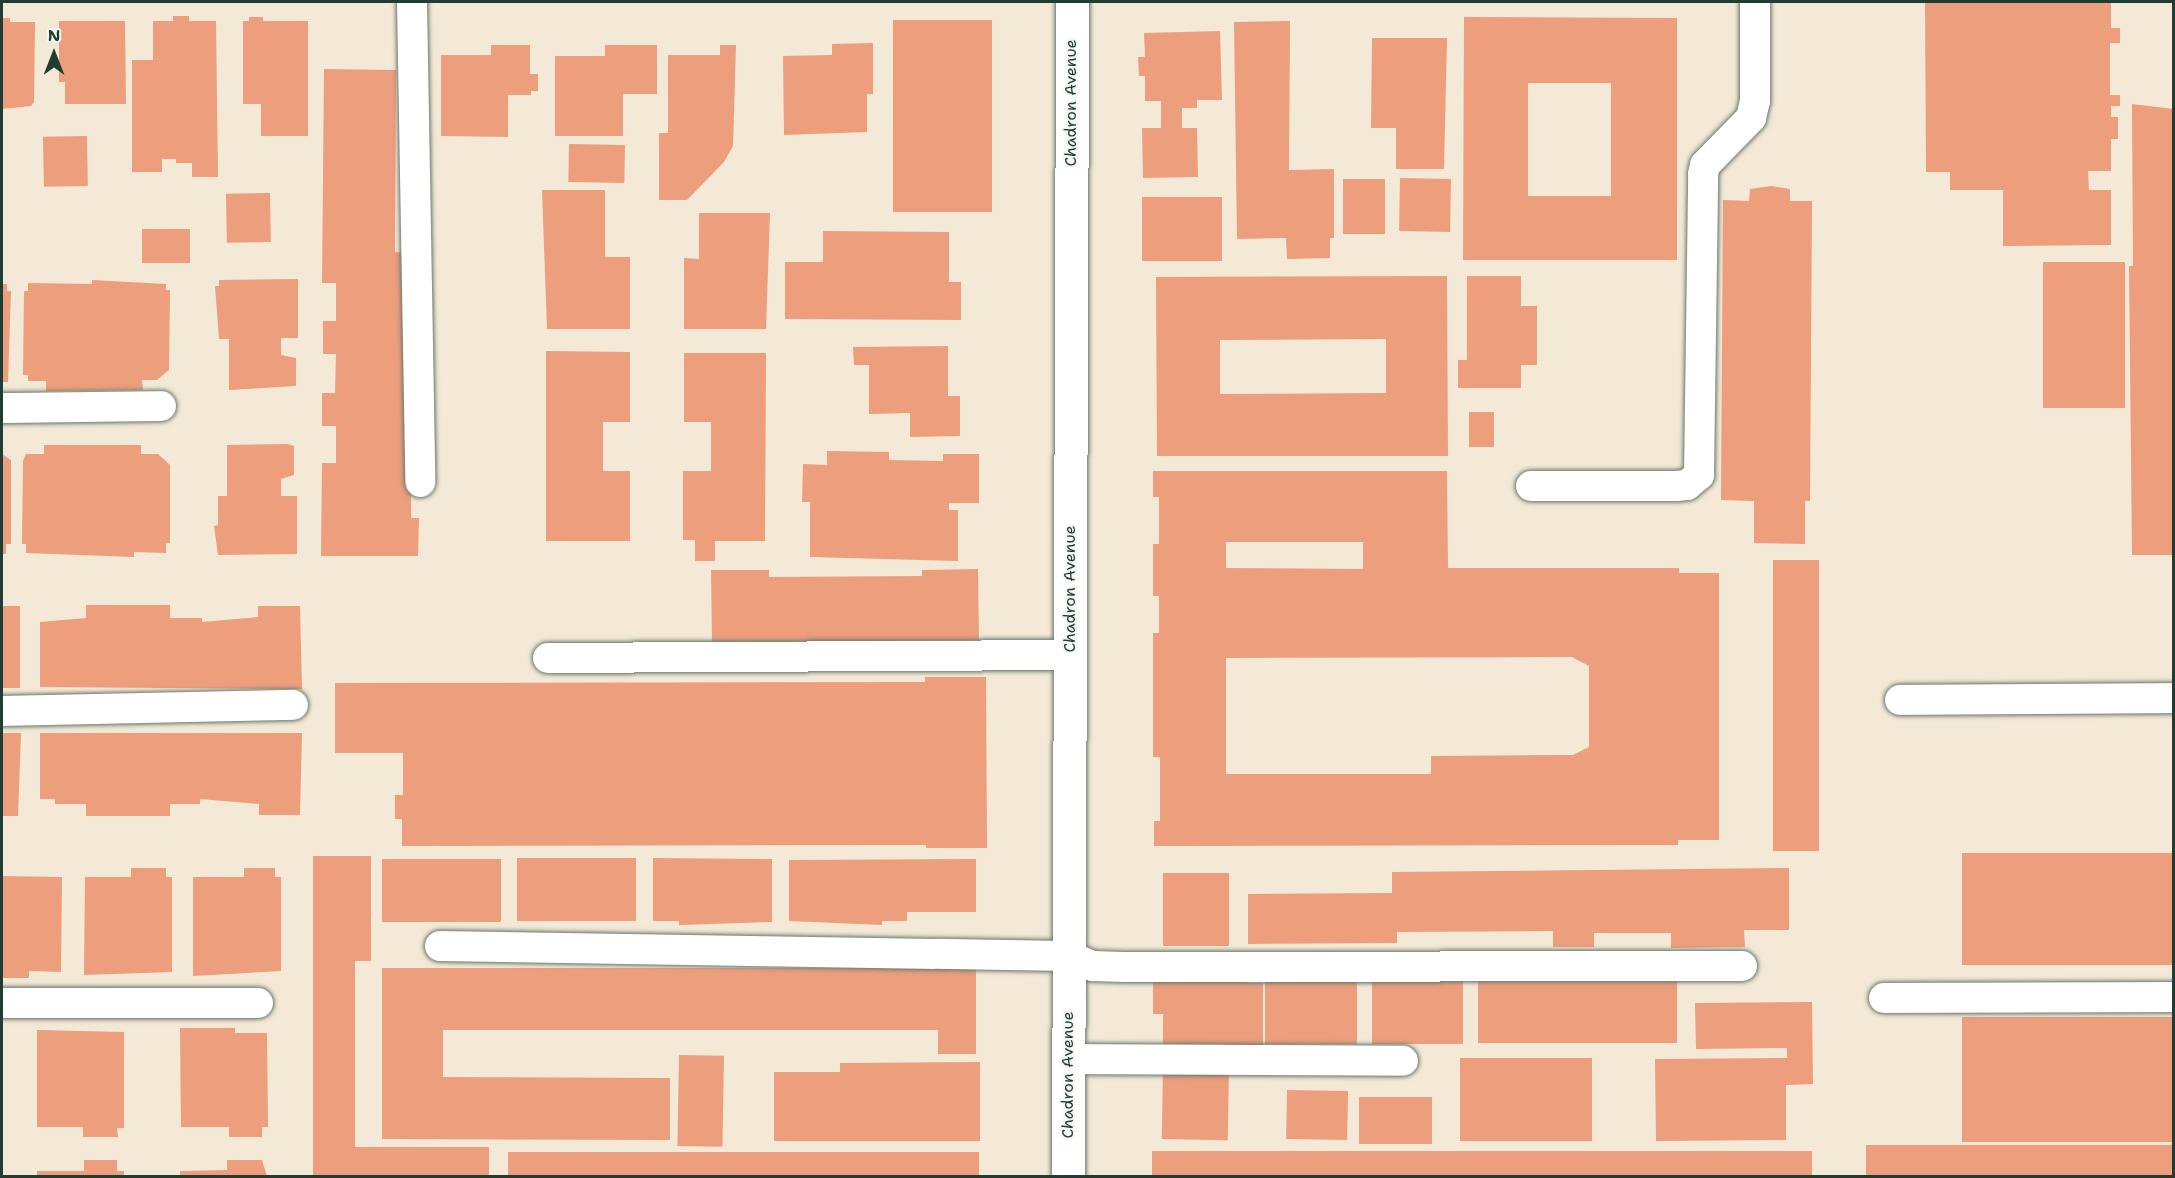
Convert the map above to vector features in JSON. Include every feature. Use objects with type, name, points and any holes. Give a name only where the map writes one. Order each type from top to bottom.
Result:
[{"type":"street","name":"Chadron Avenue","points":[[1068,1176],[1072,2]]},
{"type":"lane","points":[[412,2],[420,482]]},
{"type":"lane","points":[[1531,486],[1677,486],[1687,485],[1699,475],[1703,174],[1705,165],[1751,118],[1755,101],[1755,2]]},
{"type":"lane","points":[[2,408],[162,406]]},
{"type":"lane","points":[[548,658],[1069,655]]},
{"type":"lane","points":[[1900,700],[2174,698]]},
{"type":"lane","points":[[2,711],[293,705]]},
{"type":"lane","points":[[440,946],[1068,956],[1094,966],[1124,967],[1742,966]]},
{"type":"lane","points":[[1884,998],[2174,997]]},
{"type":"lane","points":[[2,1003],[258,1003]]},
{"type":"lane","points":[[1068,1059],[1403,1061]]},
{"type":"building","points":[[1925,2],[2111,2],[2111,28],[2120,28],[2120,43],[2110,43],[2110,95],[2120,95],[2120,106],[2111,106],[2111,117],[2118,117],[2118,139],[2111,139],[2111,171],[2088,171],[2089,190],[2111,190],[2111,245],[2003,246],[2003,190],[1950,190],[1950,172],[1926,172]]},
{"type":"building","points":[[173,16],[189,16],[189,21],[216,21],[218,177],[192,177],[192,163],[176,163],[176,159],[162,159],[162,172],[132,172],[132,60],[153,60],[153,21],[173,21]]},
{"type":"building","points":[[249,17],[263,17],[263,21],[308,21],[308,136],[261,136],[261,104],[243,104],[243,21],[249,21]]},
{"type":"building","points":[[1464,17],[1677,18],[1677,260],[1463,260]],"holes":[[[1528,83],[1611,83],[1611,196],[1528,196]]]},
{"type":"building","points":[[2,18],[10,18],[10,22],[35,22],[34,102],[31,106],[2,109]]},
{"type":"building","points":[[893,20],[992,20],[992,212],[893,212]]},
{"type":"building","points":[[59,21],[125,21],[126,104],[65,104],[65,82],[59,82]]},
{"type":"building","points":[[1290,21],[1289,170],[1334,169],[1334,238],[1330,238],[1330,258],[1287,259],[1286,238],[1237,239],[1234,22]]},
{"type":"building","points":[[1220,31],[1222,100],[1197,100],[1197,108],[1182,108],[1182,128],[1197,128],[1198,177],[1143,178],[1142,128],[1161,128],[1161,101],[1145,101],[1145,76],[1139,76],[1138,57],[1145,57],[1144,33]]},
{"type":"building","points":[[1372,38],[1447,38],[1444,169],[1396,169],[1396,128],[1371,128]]},
{"type":"building","points":[[873,43],[873,94],[867,94],[867,132],[784,135],[783,56],[832,55],[832,44]]},
{"type":"building","points":[[491,45],[530,45],[530,74],[538,74],[538,91],[531,91],[531,95],[508,95],[508,137],[441,136],[441,55],[491,55]]},
{"type":"building","points":[[605,45],[657,45],[657,94],[623,94],[623,136],[555,136],[555,56],[605,56]]},
{"type":"building","points":[[720,45],[736,45],[733,146],[724,162],[687,200],[659,200],[659,133],[668,133],[668,55],[720,55]]},
{"type":"building","points":[[324,69],[396,70],[395,252],[413,253],[411,518],[419,518],[418,556],[321,556],[322,463],[336,463],[336,426],[322,426],[322,393],[335,393],[336,354],[323,354],[323,321],[336,321],[336,283],[322,283]]},
{"type":"building","points":[[2132,104],[2174,109],[2174,555],[2132,555],[2129,266],[2133,266]]},
{"type":"building","points":[[87,136],[88,186],[44,187],[43,137]]},
{"type":"building","points":[[569,144],[625,145],[624,183],[568,182]]},
{"type":"building","points":[[1400,178],[1451,179],[1450,232],[1399,231]]},
{"type":"building","points":[[1343,179],[1385,179],[1385,234],[1343,234]]},
{"type":"building","points":[[1771,186],[1790,189],[1790,201],[1812,201],[1810,501],[1805,501],[1805,544],[1754,543],[1754,501],[1721,500],[1723,200],[1749,201],[1750,189]]},
{"type":"building","points":[[542,190],[605,190],[605,257],[630,257],[630,329],[547,329]]},
{"type":"building","points":[[270,193],[271,242],[227,243],[226,194]]},
{"type":"building","points":[[1142,197],[1222,197],[1222,261],[1142,261]]},
{"type":"building","points":[[699,213],[770,213],[766,329],[684,329],[684,258],[699,259]]},
{"type":"building","points":[[142,229],[190,229],[190,263],[142,263]]},
{"type":"building","points":[[823,231],[949,232],[949,282],[961,282],[961,320],[785,319],[785,262],[823,262]]},
{"type":"building","points":[[2043,262],[2125,262],[2125,408],[2043,408]]},
{"type":"building","points":[[1447,276],[1448,456],[1157,456],[1156,277]],"holes":[[[1386,339],[1386,393],[1220,394],[1220,340]]]},
{"type":"building","points":[[1467,276],[1521,276],[1521,306],[1537,306],[1537,365],[1521,365],[1521,388],[1458,388],[1458,360],[1467,360]]},
{"type":"building","points":[[298,279],[298,338],[281,338],[281,355],[296,358],[296,386],[229,390],[229,339],[219,339],[215,286],[219,286],[219,280]]},
{"type":"building","points":[[92,280],[166,284],[166,290],[170,290],[169,370],[157,380],[142,380],[143,390],[46,391],[46,381],[28,381],[28,375],[23,375],[24,291],[28,291],[28,283],[92,284]]},
{"type":"building","points":[[2,284],[7,284],[7,291],[11,291],[8,382],[2,382]]},
{"type":"building","points":[[948,346],[948,396],[960,396],[960,436],[910,437],[910,413],[869,414],[869,365],[854,365],[853,347]]},
{"type":"building","points":[[546,351],[630,352],[630,422],[603,422],[603,471],[630,471],[630,541],[546,541]]},
{"type":"building","points":[[684,353],[766,353],[765,541],[715,541],[715,561],[695,561],[695,540],[683,540],[683,471],[711,471],[711,422],[684,422]]},
{"type":"building","points":[[1469,412],[1494,412],[1494,447],[1469,447]]},
{"type":"building","points":[[287,444],[294,446],[294,475],[281,479],[281,496],[297,496],[297,554],[218,555],[214,526],[218,525],[218,496],[227,496],[227,445]]},
{"type":"building","points":[[44,445],[141,445],[141,454],[158,454],[170,465],[170,543],[166,543],[166,553],[134,552],[134,557],[26,553],[26,544],[22,544],[23,461],[26,454],[44,454]]},
{"type":"building","points":[[827,451],[889,452],[889,460],[943,461],[943,454],[979,454],[979,503],[949,503],[949,510],[958,510],[958,561],[810,557],[810,502],[802,502],[803,464],[827,465]]},
{"type":"building","points":[[2,454],[11,460],[11,544],[6,544],[6,554],[2,554]]},
{"type":"building","points":[[1153,471],[1447,471],[1448,568],[1679,568],[1679,573],[1719,573],[1719,840],[1678,840],[1678,845],[1154,846],[1154,821],[1160,821],[1160,757],[1153,757],[1153,633],[1159,633],[1159,596],[1153,596],[1153,544],[1159,544],[1159,497],[1153,497]],"holes":[[[1226,542],[1363,542],[1363,569],[1226,568]],[[1572,657],[1589,666],[1589,747],[1573,755],[1431,756],[1431,774],[1226,774],[1226,658]]]},
{"type":"building","points":[[1773,560],[1819,560],[1819,851],[1773,851]]},
{"type":"building","points":[[978,569],[979,640],[712,642],[711,570],[769,570],[769,577],[922,576],[922,570]]},
{"type":"building","points":[[86,605],[170,605],[170,618],[202,618],[202,622],[258,617],[258,606],[300,606],[302,689],[40,687],[40,622],[86,618]]},
{"type":"building","points":[[2,606],[20,606],[20,688],[2,688]]},
{"type":"building","points":[[925,677],[986,677],[987,848],[926,848],[926,845],[402,846],[402,819],[395,819],[395,795],[403,795],[403,753],[335,753],[335,683],[925,682]]},
{"type":"building","points":[[2,733],[21,733],[18,816],[2,816]]},
{"type":"building","points":[[40,733],[302,733],[300,815],[259,815],[259,804],[200,799],[200,804],[170,804],[170,816],[86,816],[86,804],[55,804],[55,799],[40,799]]},
{"type":"building","points":[[1962,853],[2174,853],[2174,965],[1962,965]]},
{"type":"building","points":[[313,856],[371,856],[371,961],[355,961],[355,1147],[489,1147],[489,1176],[313,1176]]},
{"type":"building","points":[[517,858],[636,858],[636,921],[517,921]]},
{"type":"building","points":[[653,858],[772,859],[772,922],[679,925],[679,921],[653,921]]},
{"type":"building","points":[[382,859],[501,859],[501,922],[382,922]]},
{"type":"building","points":[[976,859],[976,912],[907,912],[907,921],[882,921],[882,925],[789,921],[789,860]]},
{"type":"building","points":[[131,868],[166,868],[166,877],[172,877],[172,972],[84,975],[85,877],[131,877]]},
{"type":"building","points":[[244,868],[275,868],[275,877],[281,877],[281,971],[193,976],[193,877],[244,877]]},
{"type":"building","points":[[1789,868],[1789,930],[1744,930],[1745,947],[1671,948],[1671,933],[1594,933],[1594,947],[1553,947],[1553,931],[1397,932],[1397,943],[1248,944],[1248,894],[1392,893],[1392,872]]},
{"type":"building","points":[[1163,873],[1229,873],[1229,946],[1163,946]]},
{"type":"building","points":[[2,876],[62,877],[61,972],[29,971],[29,978],[2,978]]},
{"type":"building","points":[[382,968],[976,968],[976,1054],[938,1054],[938,1030],[443,1030],[443,1077],[670,1078],[670,1140],[382,1139]]},
{"type":"building","points":[[1246,973],[1246,983],[1263,983],[1263,1051],[1225,1051],[1225,1044],[1163,1044],[1163,1014],[1153,1014],[1153,975]]},
{"type":"building","points":[[1478,979],[1677,979],[1677,1043],[1478,1043]]},
{"type":"building","points":[[1265,980],[1357,980],[1357,1044],[1265,1044]]},
{"type":"building","points":[[1372,980],[1463,980],[1463,1044],[1372,1044]]},
{"type":"building","points":[[1812,1002],[1813,1084],[1786,1085],[1786,1140],[1656,1141],[1655,1059],[1787,1058],[1787,1048],[1696,1049],[1695,1003]]},
{"type":"building","points":[[1962,1017],[2174,1017],[2174,1142],[1962,1142]]},
{"type":"building","points":[[180,1028],[235,1028],[235,1033],[267,1033],[268,1127],[262,1127],[262,1137],[229,1137],[229,1127],[181,1127]]},
{"type":"building","points":[[37,1030],[124,1032],[124,1128],[117,1128],[118,1137],[83,1137],[83,1127],[37,1127]]},
{"type":"building","points":[[679,1055],[724,1056],[722,1147],[677,1146]]},
{"type":"building","points":[[1460,1058],[1592,1058],[1592,1141],[1460,1141]]},
{"type":"building","points":[[980,1062],[980,1141],[774,1141],[774,1072],[840,1072],[840,1063]]},
{"type":"building","points":[[1163,1067],[1229,1068],[1228,1140],[1162,1139]]},
{"type":"building","points":[[1287,1090],[1348,1091],[1347,1140],[1286,1139]]},
{"type":"building","points":[[1359,1097],[1432,1097],[1432,1144],[1359,1144]]},
{"type":"building","points":[[1866,1145],[2174,1145],[2174,1176],[1866,1176]]},
{"type":"building","points":[[1152,1151],[1812,1151],[1812,1176],[1152,1176]]},
{"type":"building","points":[[508,1152],[979,1152],[979,1176],[508,1176]]},
{"type":"building","points":[[84,1160],[117,1160],[117,1171],[124,1171],[124,1176],[37,1176],[37,1171],[84,1171]]},
{"type":"building","points":[[227,1160],[262,1160],[267,1176],[180,1176],[180,1171],[227,1170]]}]
